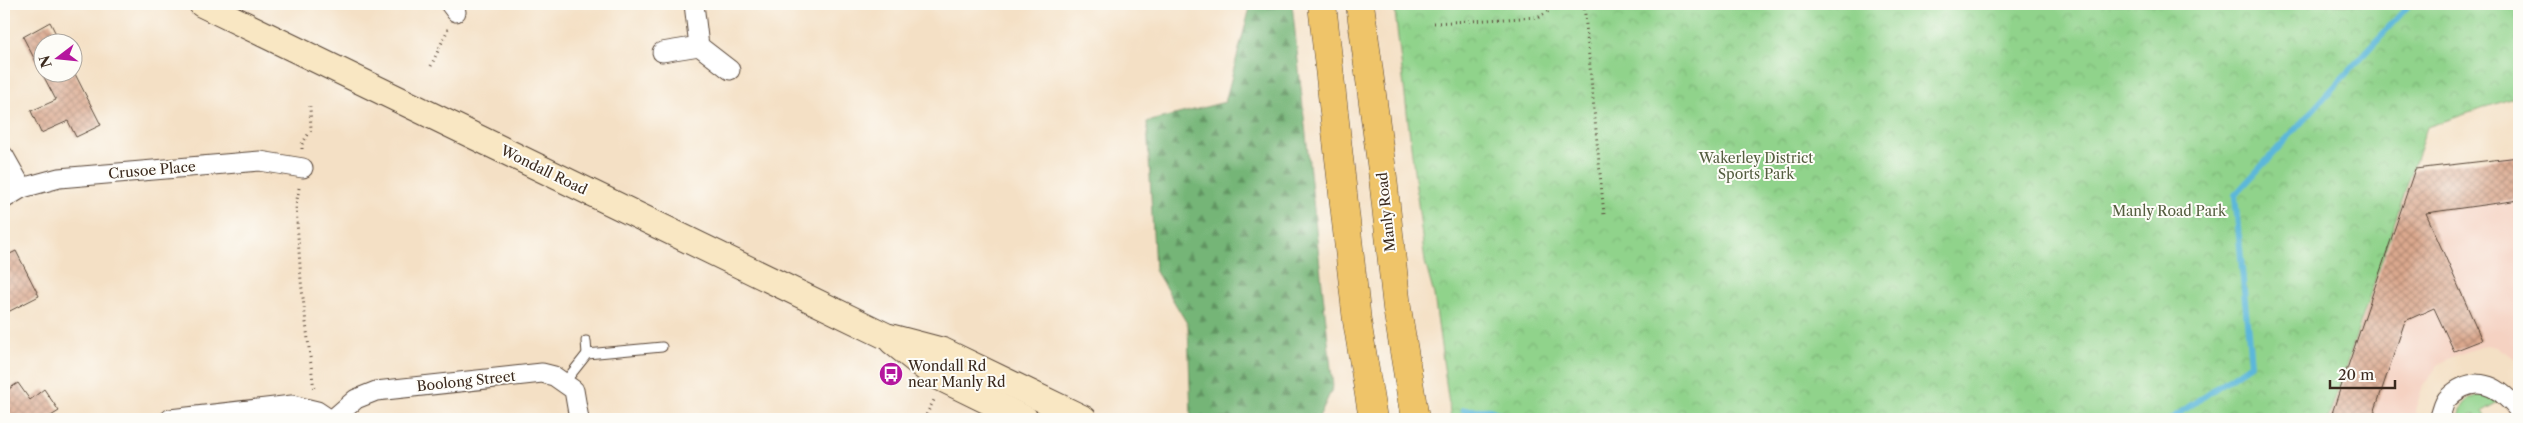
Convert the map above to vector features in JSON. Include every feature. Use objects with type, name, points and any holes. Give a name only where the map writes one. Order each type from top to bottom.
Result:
[{"type":"main road","name":"Wondall Road","points":[[202,4],[886,336],[943,351],[1084,419]]},
{"type":"main road","points":[[1322,4],[1357,321],[1373,419]]},
{"type":"main road","name":"Manly Road","points":[[1360,4],[1383,178],[1397,308],[1415,419]]},
{"type":"main road","name":"Wondall Road","points":[[886,336],[933,374],[1025,419]]},
{"type":"street","points":[[694,4],[698,46]]},
{"type":"street","points":[[662,52],[698,46],[730,70]]},
{"type":"street","points":[[4,156],[22,188]]},
{"type":"street","name":"Crusoe Place","points":[[4,199],[22,188],[59,178],[260,161],[303,168]]},
{"type":"street","name":"Boolong Street","points":[[326,416],[356,399],[376,391],[542,373],[554,376],[564,383]]},
{"type":"street","points":[[564,383],[574,390],[579,419]]},
{"type":"street","points":[[2439,419],[2447,398],[2466,385],[2488,384],[2503,393],[2517,407],[2519,413]]},
{"type":"street","points":[[170,419],[292,405],[326,416]]},
{"type":"lane","points":[[564,383],[587,354],[586,341]]},
{"type":"lane","points":[[587,354],[662,347]]},
{"type":"path","points":[[1434,23],[1539,17],[1550,11],[1549,4]]},
{"type":"path","points":[[1584,4],[1604,215]]},
{"type":"path","points":[[431,66],[453,8]]},
{"type":"path","points":[[310,106],[311,130],[302,144],[303,168],[297,216],[301,281],[326,416]]},
{"type":"path","points":[[924,419],[934,399]]},
{"type":"shaded area","points":[[2519,155],[2519,361],[2496,347],[2486,345],[2454,356],[2438,365],[2423,386],[2415,410],[2416,419],[2329,419],[2414,169]]},
{"type":"green space","points":[[1251,4],[1292,4],[1333,387],[1318,419],[1191,418],[1188,325],[1155,270],[1147,122],[1225,102]]},
{"type":"green space","name":"Manly Road Park","points":[[1394,4],[2519,4],[2519,96],[2427,127],[2328,419],[1451,419],[1434,295],[1425,262]]},
{"type":"green space","points":[[2484,394],[2491,396],[2498,402],[2482,411],[2486,419],[2477,419],[2475,415],[2459,419],[2461,409],[2466,402]]},
{"type":"building","points":[[50,22],[55,32],[32,32]]},
{"type":"building","points":[[32,32],[32,54],[23,37]]},
{"type":"building","points":[[47,82],[79,82],[101,125],[76,137],[68,121],[41,133],[31,111],[56,100]]},
{"type":"building","points":[[2519,157],[2519,200],[2426,213],[2482,340],[2454,351],[2434,308],[2405,321],[2372,419],[2330,419],[2415,169]]},
{"type":"building","points":[[16,251],[39,296],[4,314],[4,257]]},
{"type":"building","points":[[18,383],[30,400],[44,389],[59,411],[46,419],[5,419],[9,416],[4,408],[4,392]]},
{"type":"waterway","points":[[2171,419],[2251,364],[2235,195],[2410,4]]},
{"type":"waterway","points":[[1463,410],[1490,410],[1513,419]]},
{"type":"place","name":"Wondall Rd near Manly Rd","points":[[891,374]]},
{"type":"park label","name":"Wakerley District Sports Park","points":[[1756,166]]}]
